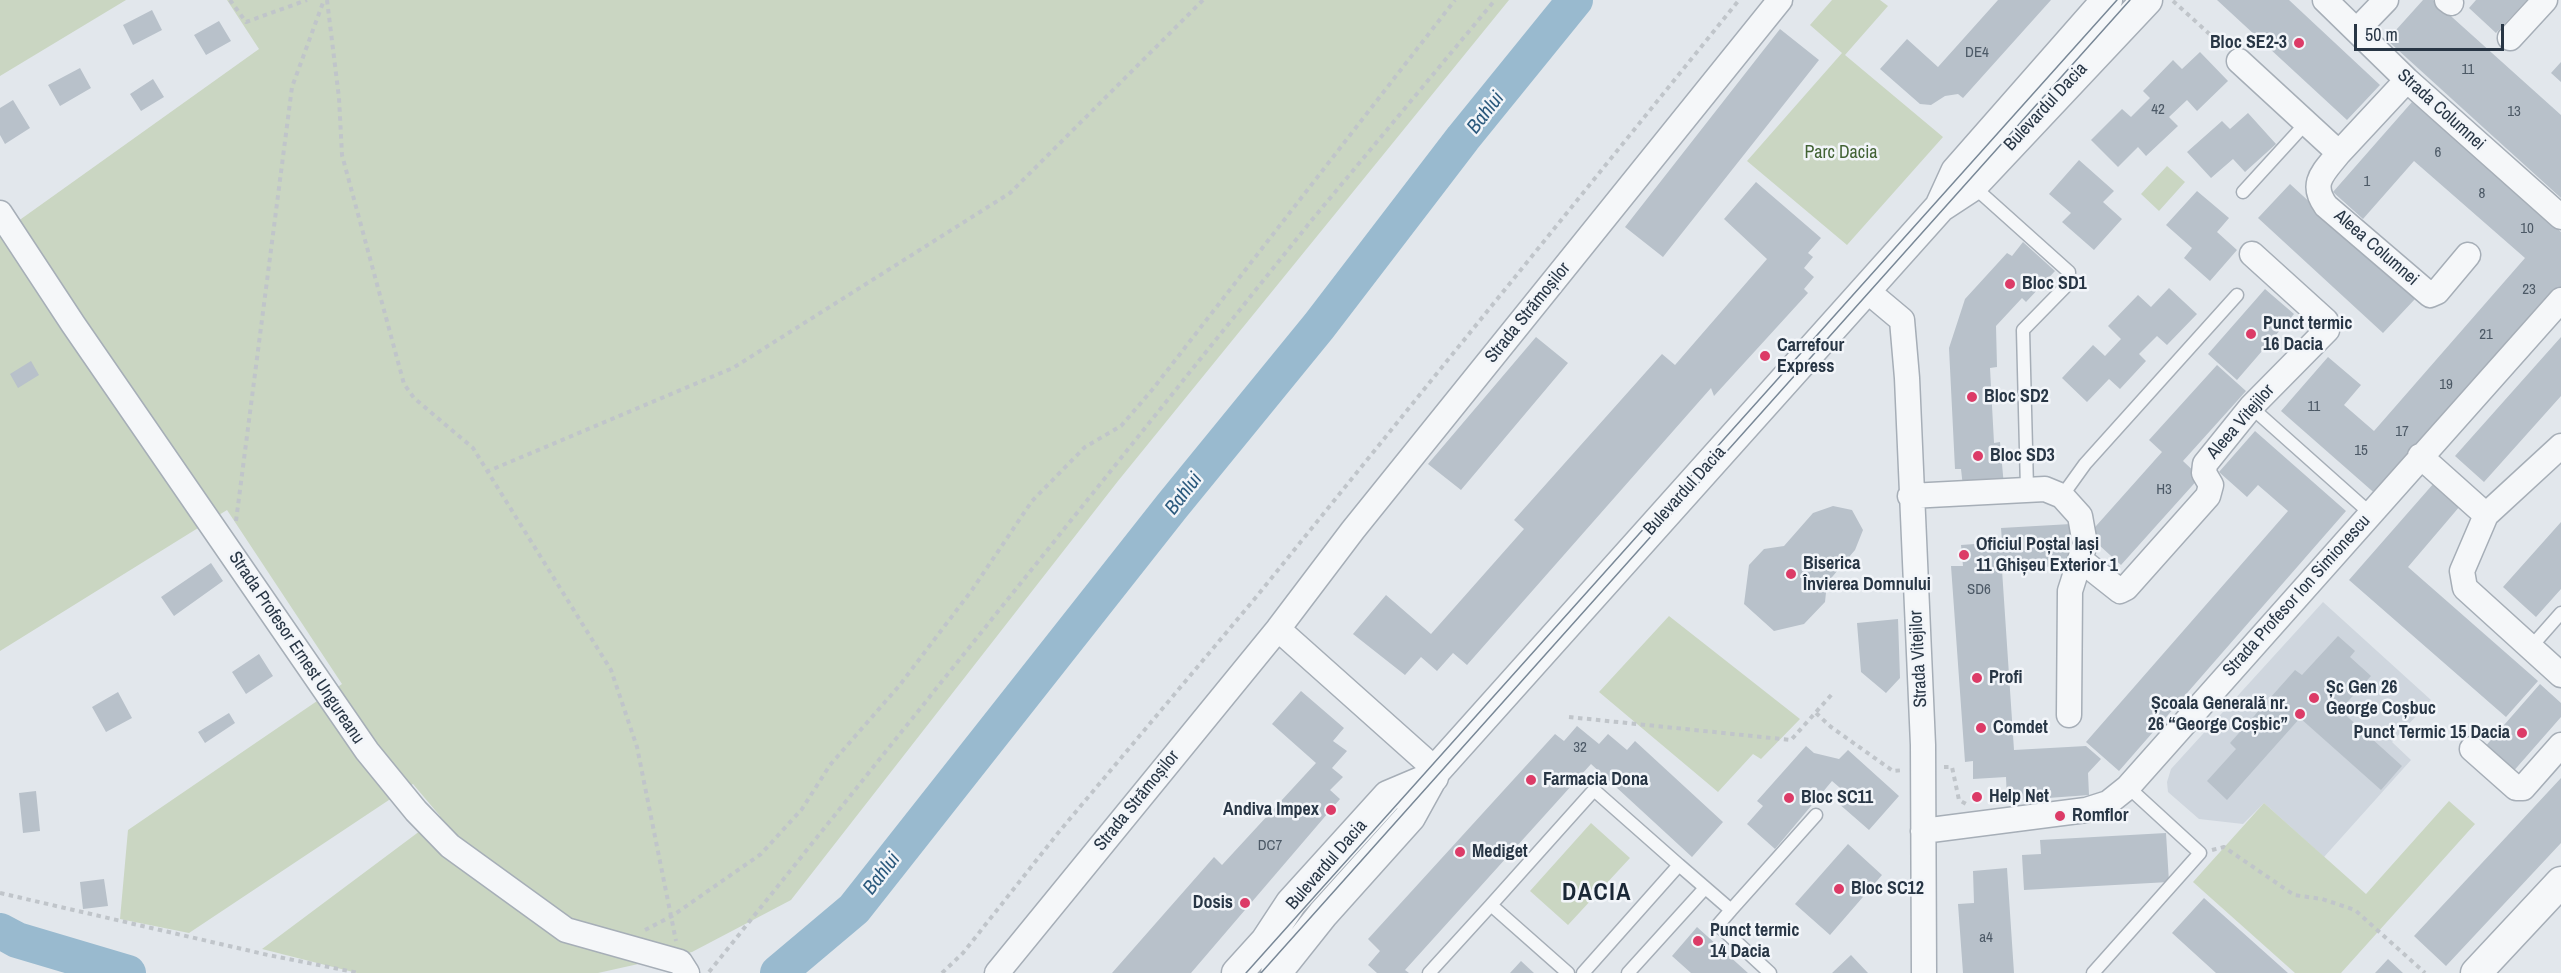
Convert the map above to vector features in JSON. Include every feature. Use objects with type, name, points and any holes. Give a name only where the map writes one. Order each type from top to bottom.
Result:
[{"type":"street","name":"Strada Strămoșilor","points":[[997,973],[1278,629],[1353,530],[1780,0]]},
{"type":"street","name":"Bulevardul Dacia","points":[[1237,973],[1283,962],[1291,903],[1388,796],[1435,773],[1940,207],[2108,0]]},
{"type":"street","name":"Bulevardul Dacia","points":[[1964,179],[2160,0]]},
{"type":"street","name":"Strada Columnei","points":[[2325,0],[2406,80],[2561,217]]},
{"type":"street","points":[[2356,30],[2386,0]]},
{"type":"street","points":[[2510,38],[2545,0]]},
{"type":"street","points":[[2239,61],[2339,153]]},
{"type":"street","name":"Aleea Columnei","points":[[2406,80],[2321,176],[2317,187],[2319,196],[2430,295],[2437,292],[2468,255]]},
{"type":"street","name":"Strada Profesor Ernest Ungureanu","points":[[0,213],[73,324],[367,751],[416,811],[450,846],[566,930],[684,967]]},
{"type":"street","name":"Aleea Vitejilor","points":[[2082,561],[2120,591],[2126,588],[2208,496],[2211,485],[2204,473],[2205,464],[2251,407],[2326,330],[2326,321],[2252,254]]},
{"type":"street","name":"Strada Vitejilor","points":[[1865,289],[1902,320],[1907,378],[1923,745],[1924,973]]},
{"type":"street","name":"Strada Profesor Ion Simionescu","points":[[1923,831],[2085,810],[2108,803],[2128,787],[2561,300]]},
{"type":"street","points":[[2561,446],[2486,515],[2462,571],[2465,588],[2561,675]]},
{"type":"street","points":[[2420,456],[2486,515]]},
{"type":"street","points":[[1911,496],[2045,489],[2062,496],[2080,516],[2085,544],[2082,561],[2070,591],[2069,715]]},
{"type":"street","points":[[1278,629],[1435,773]]},
{"type":"street","points":[[2472,749],[2516,788],[2523,788],[2561,745]]},
{"type":"street","points":[[2476,973],[2561,882]]},
{"type":"lane","points":[[2243,192],[2306,123]]},
{"type":"lane","points":[[1964,179],[2069,272],[2068,284],[2023,330],[2027,489]]},
{"type":"lane","points":[[2062,496],[2085,464],[2236,296]]},
{"type":"lane","points":[[2251,407],[2370,513]]},
{"type":"lane","points":[[2530,648],[2561,613]]},
{"type":"lane","points":[[2093,973],[2200,853],[2128,787]]},
{"type":"lane","points":[[1429,973],[1594,790],[1731,910]]},
{"type":"lane","points":[[1770,973],[1718,925],[1816,815]]},
{"type":"lane","points":[[1583,973],[1679,865]]},
{"type":"lane","points":[[1628,973],[1705,888]]},
{"type":"lane","points":[[1491,905],[1568,973]]},
{"type":"path","points":[[230,0],[246,22],[307,0]]},
{"type":"path","points":[[326,0],[339,98],[342,155],[404,384],[414,398],[473,448],[611,670],[637,747],[684,967]]},
{"type":"path","points":[[231,553],[291,87],[326,0]]},
{"type":"path","points":[[486,472],[733,368],[1010,194],[1203,0]]},
{"type":"path","points":[[614,945],[672,916],[760,854],[802,809],[830,765],[900,686],[966,598],[1032,501],[1085,447],[1121,426],[1152,390],[1455,0]]},
{"type":"path","points":[[708,973],[1311,221],[1495,0]]},
{"type":"path","points":[[942,973],[963,953],[1058,833],[1264,586],[1739,0]]},
{"type":"path","points":[[2160,0],[2239,61]]},
{"type":"path","points":[[1569,717],[1791,740],[1833,693]]},
{"type":"path","points":[[2200,853],[2224,847],[2294,895],[2322,899],[2355,910],[2425,973]]},
{"type":"path","points":[[0,893],[268,955],[359,973]]},
{"type":"shaded area","points":[[2323,602],[2431,700],[2392,742],[2411,760],[2324,857],[2264,803],[2243,824],[2199,819],[2168,792],[2167,782],[2171,769]]},
{"type":"green space","points":[[0,0],[126,0],[0,76]]},
{"type":"green space","points":[[227,0],[1509,0],[1118,481],[791,900],[692,952],[598,973],[357,973],[262,949],[440,816],[413,784],[189,933],[120,919],[128,830],[342,684],[227,510],[0,651],[0,234],[259,49]]},
{"type":"green space","name":"Parc Dacia","points":[[1832,0],[1880,0],[1888,6],[1845,55],[1943,137],[1847,245],[1747,161],[1842,53],[1810,25]]},
{"type":"green space","points":[[2167,166],[2185,182],[2159,211],[2141,194]]},
{"type":"green space","points":[[1669,616],[1800,719],[1761,759],[1753,754],[1718,792],[1599,692]]},
{"type":"green space","points":[[2449,801],[2475,824],[2341,973],[2295,973],[2193,882],[2264,803],[2366,894]]},
{"type":"green space","points":[[1591,823],[1630,858],[1568,925],[1530,891]]},
{"type":"building","points":[[1998,0],[2051,0],[1963,98],[1958,94],[1945,96],[1931,105],[1920,104],[1880,69],[1907,39],[1938,67]]},
{"type":"building","name":"Bloc SE2-3","points":[[2217,0],[2289,0],[2380,85],[2347,120]]},
{"type":"building","points":[[2423,0],[2433,0],[2561,115],[2561,198],[2387,40]]},
{"type":"building","points":[[2476,0],[2527,0],[2496,33],[2469,8]]},
{"type":"building","points":[[152,10],[162,30],[133,45],[123,25]]},
{"type":"building","points":[[219,21],[231,41],[206,55],[194,35]]},
{"type":"building","points":[[1780,29],[1819,60],[1663,257],[1625,227]]},
{"type":"building","points":[[2200,52],[2228,81],[2197,111],[2187,100],[2169,117],[2178,126],[2146,156],[2138,147],[2118,167],[2091,140],[2122,109],[2131,117],[2150,98],[2143,91],[2173,60],[2182,69]]},
{"type":"building","points":[[2561,62],[2561,82],[2551,73]]},
{"type":"building","points":[[80,68],[91,88],[60,106],[48,85]]},
{"type":"building","points":[[153,79],[164,97],[141,111],[130,94]]},
{"type":"building","points":[[13,100],[30,128],[5,144],[0,135],[0,108]]},
{"type":"building","points":[[2412,102],[2561,232],[2561,289],[2379,497],[2281,411],[2328,357],[2361,385],[2344,405],[2374,431],[2525,258],[2414,161],[2363,219],[2333,192]]},
{"type":"building","points":[[2248,113],[2276,144],[2245,172],[2233,159],[2211,178],[2187,152],[2222,121],[2230,129]]},
{"type":"building","points":[[2079,160],[2114,191],[2103,202],[2122,219],[2094,250],[2062,222],[2071,213],[2049,194]]},
{"type":"building","points":[[1756,182],[1821,238],[1808,253],[1813,257],[1804,268],[1814,277],[1804,289],[1808,293],[1714,396],[1711,388],[1467,665],[1453,653],[1437,671],[1421,657],[1405,675],[1353,634],[1386,595],[1431,634],[1524,529],[1514,520],[1662,354],[1675,365],[1767,259],[1724,219]]},
{"type":"building","points":[[2290,184],[2415,299],[2383,333],[2258,218]]},
{"type":"building","points":[[2197,191],[2229,218],[2217,232],[2237,250],[2210,281],[2184,258],[2192,248],[2166,225]]},
{"type":"building","points":[[2023,242],[2055,271],[2026,302],[2022,298],[1996,326],[1997,367],[1990,368],[1994,443],[2000,442],[2004,486],[1963,487],[1961,469],[1955,469],[1949,348],[1965,299],[2007,253],[2012,256]]},
{"type":"building","points":[[2169,288],[2197,314],[2167,345],[2157,336],[2139,354],[2146,361],[2120,389],[2109,379],[2087,402],[2062,378],[2093,345],[2105,356],[2121,339],[2108,326],[2138,295],[2151,307]]},
{"type":"building","name":"Punct termic 16 Dacia","points":[[2265,289],[2294,314],[2237,380],[2208,354]]},
{"type":"building","points":[[1536,337],[1568,363],[1461,490],[1428,464]]},
{"type":"building","points":[[2561,337],[2561,396],[2484,482],[2455,456]]},
{"type":"building","points":[[31,361],[39,375],[18,388],[10,374]]},
{"type":"building","points":[[2217,365],[2246,391],[2183,461],[2200,477],[2121,565],[2088,535],[2162,452],[2149,440]]},
{"type":"building","points":[[2255,431],[2346,511],[2119,771],[2086,742],[2288,511],[2258,485],[2247,497],[2219,472]]},
{"type":"building","points":[[2434,483],[2460,506],[2408,567],[2538,681],[2506,717],[2349,580]]},
{"type":"building","name":"Biserica Învierea Domnului","points":[[1833,506],[1852,510],[1863,530],[1855,550],[1827,583],[1825,602],[1804,624],[1774,631],[1744,604],[1749,565],[1764,549],[1784,546],[1813,513]]},
{"type":"building","points":[[2561,522],[2561,589],[2536,617],[2503,587]]},
{"type":"building","points":[[2071,524],[2073,565],[2002,570],[2014,750],[2086,746],[2101,759],[2088,773],[2089,795],[2007,801],[2006,777],[1973,779],[1973,761],[1965,762],[1951,566],[1963,566],[1961,545],[2002,542],[2001,528]]},
{"type":"building","points":[[211,563],[223,581],[174,616],[161,597]]},
{"type":"building","points":[[1898,619],[1900,678],[1886,693],[1861,672],[1857,623]]},
{"type":"building","name":"Școala Generală nr. 26 “George Coșbic”","points":[[2338,636],[2355,651],[2350,657],[2371,676],[2340,710],[2402,766],[2381,790],[2300,718],[2227,800],[2207,781],[2236,749],[2230,743],[2295,670],[2302,675]]},
{"type":"building","points":[[259,654],[273,676],[246,694],[232,672]]},
{"type":"building","name":"Punct Termic 15 Dacia","points":[[2540,684],[2561,703],[2561,717],[2511,774],[2483,749]]},
{"type":"building","points":[[1301,691],[1344,728],[1333,741],[1347,751],[1332,768],[1343,777],[1330,790],[1340,799],[1191,973],[1112,973],[1214,857],[1222,865],[1316,763],[1272,724]]},
{"type":"building","points":[[118,692],[132,718],[106,732],[92,707]]},
{"type":"building","points":[[229,713],[235,723],[205,743],[198,732]]},
{"type":"building","points":[[1577,726],[1599,744],[1608,734],[1627,750],[1635,741],[1723,822],[1692,857],[1591,764],[1405,970],[1409,973],[1377,973],[1368,965],[1380,951],[1368,939],[1555,734],[1564,741]]},
{"type":"building","name":"Bloc SC11","points":[[1806,746],[1814,753],[1839,759],[1848,750],[1899,796],[1869,830],[1838,803],[1846,793],[1832,781],[1775,849],[1747,824],[1763,806],[1757,801]]},
{"type":"building","points":[[2561,778],[2561,843],[2446,966],[2414,936]]},
{"type":"building","points":[[36,791],[40,831],[23,833],[19,793]]},
{"type":"building","points":[[2166,833],[2169,882],[2024,890],[2022,855],[2041,854],[2040,840]]},
{"type":"building","name":"Bloc SC12","points":[[1848,844],[1882,875],[1830,935],[1795,904]]},
{"type":"building","points":[[2007,868],[2014,973],[1963,973],[1958,904],[1974,903],[1973,871]]},
{"type":"building","points":[[104,879],[108,906],[83,909],[80,882]]},
{"type":"building","points":[[2204,898],[2288,973],[2216,973],[2172,933]]},
{"type":"building","name":"Punct termic 14 Dacia","points":[[1697,927],[1748,973],[1691,973],[1672,956]]},
{"type":"building","points":[[1851,955],[1868,973],[1832,973]]},
{"type":"building","points":[[2388,959],[2403,973],[2375,973]]},
{"type":"building","points":[[1521,961],[1534,973],[1510,973]]},
{"type":"waterway","name":"Bahlui","points":[[778,973],[854,909],[1172,506],[1319,326],[1463,138],[1575,0]]},
{"type":"waterway","name":"Bahlui","points":[[0,931],[17,940],[128,973]]},
{"type":"tram line","points":[[1246,973],[2117,0]]},
{"type":"tram line","points":[[1261,973],[2130,0]]},
{"type":"place","name":"Bloc SE2-3","points":[[2299,43]]},
{"type":"place","name":"Bloc SD1","points":[[2010,284]]},
{"type":"place","name":"Punct termic 16 Dacia","points":[[2251,334]]},
{"type":"place","name":"Carrefour Express","points":[[1765,356]]},
{"type":"place","name":"Bloc SD2","points":[[1972,397]]},
{"type":"place","name":"Bloc SD3","points":[[1978,456]]},
{"type":"place","name":"Oficiul Poștal Iași 11 Ghișeu Exterior 1","points":[[1964,555]]},
{"type":"place","name":"Biserica Învierea Domnului","points":[[1791,574]]},
{"type":"place","name":"Profi","points":[[1977,678]]},
{"type":"place","name":"Șc Gen 26 George Coșbuc","points":[[2314,698]]},
{"type":"place","name":"Școala Generală nr. 26 “George Coșbic”","points":[[2300,714]]},
{"type":"place","name":"Comdet","points":[[1981,728]]},
{"type":"place","name":"Punct Termic 15 Dacia","points":[[2522,733]]},
{"type":"place","name":"Farmacia Dona","points":[[1531,780]]},
{"type":"place","name":"Help Net","points":[[1977,797]]},
{"type":"place","name":"Bloc SC11","points":[[1789,798]]},
{"type":"place","name":"Andiva Impex","points":[[1331,810]]},
{"type":"place","name":"Romflor","points":[[2060,816]]},
{"type":"place","name":"Mediget","points":[[1460,852]]},
{"type":"place","name":"Bloc SC12","points":[[1839,889]]},
{"type":"place","name":"Dosis","points":[[1245,903]]},
{"type":"place","name":"Punct termic 14 Dacia","points":[[1698,941]]},
{"type":"district","name":"DACIA","points":[[1597,894]]}]
